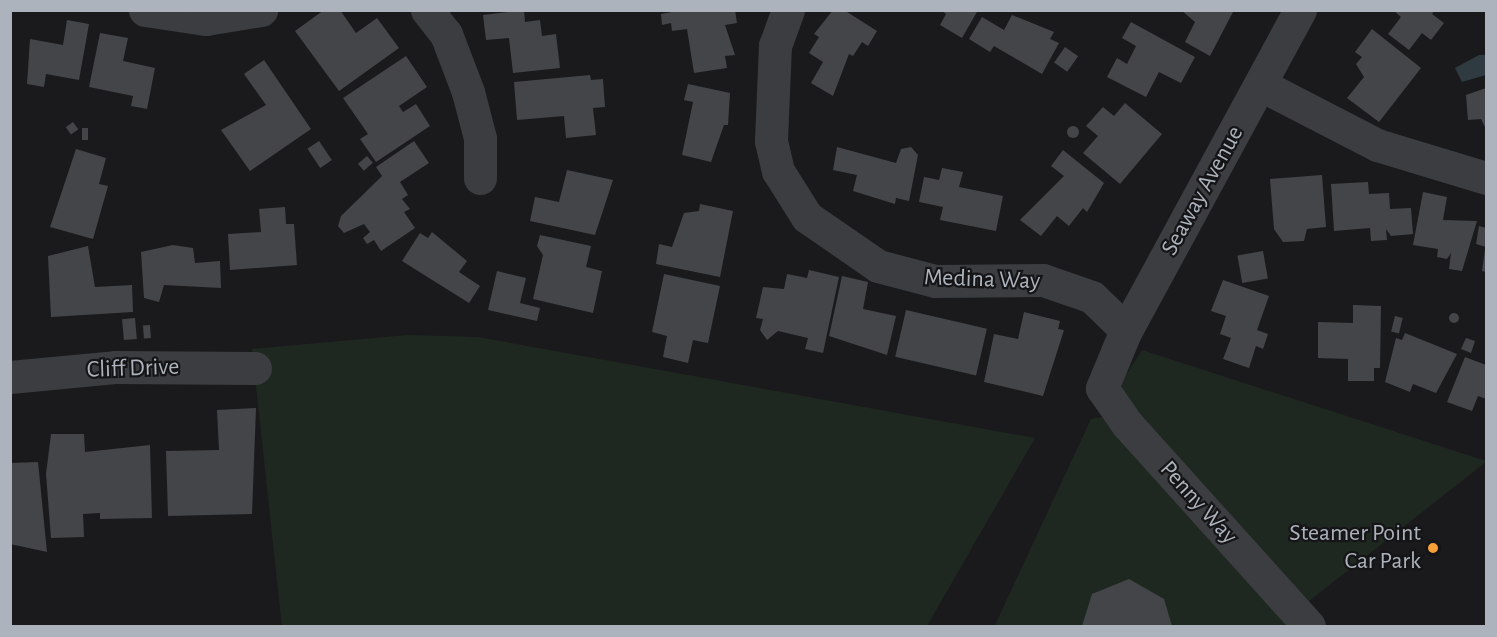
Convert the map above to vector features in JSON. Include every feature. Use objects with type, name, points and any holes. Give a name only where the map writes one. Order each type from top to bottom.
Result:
[{"type":"street","points":[[145,10],[206,19],[261,10]]},
{"type":"street","points":[[427,10],[446,34],[468,92],[480,138],[480,178]]},
{"type":"street","name":"Medina Way","points":[[788,10],[775,45],[771,141],[778,171],[807,217],[832,238],[888,270],[935,280],[1043,280],[1092,297],[1126,330]]},
{"type":"street","name":"Seaway Avenue","points":[[1107,372],[1126,330],[1300,10]]},
{"type":"street","points":[[1261,85],[1377,145],[1486,178]]},
{"type":"street","name":"Cliff Drive","points":[[10,377],[115,367],[255,368]]},
{"type":"street","name":"Penny Way","points":[[1107,372],[1102,388],[1109,402],[1309,627]]},
{"type":"shaded area","points":[[1479,55],[1486,55],[1486,75],[1462,82],[1455,68]]},
{"type":"shaded area","points":[[408,335],[478,337],[1035,438],[927,626],[282,626],[252,349]]},
{"type":"shaded area","points":[[1142,350],[1486,462],[1304,605],[1121,395],[1122,381]]},
{"type":"shaded area","points":[[1107,416],[1292,626],[995,625],[1091,419]]},
{"type":"building","points":[[324,10],[340,10],[356,33],[377,18],[399,48],[339,91],[295,31]]},
{"type":"building","points":[[524,10],[525,22],[540,20],[542,36],[556,34],[560,68],[513,73],[509,38],[486,40],[483,15]]},
{"type":"building","points":[[683,10],[735,10],[737,23],[725,25],[735,55],[725,56],[727,68],[694,73],[687,29],[672,31],[671,23],[662,25],[661,14]]},
{"type":"building","points":[[833,10],[844,10],[877,31],[868,46],[862,42],[853,56],[849,54],[833,96],[811,83],[823,62],[809,53],[819,37],[814,34]]},
{"type":"building","points":[[941,10],[978,10],[962,38],[940,25],[946,14]]},
{"type":"building","points":[[1181,10],[1234,10],[1210,56],[1185,42],[1195,22]]},
{"type":"building","points":[[1393,10],[1435,10],[1432,14],[1444,23],[1431,40],[1422,33],[1409,50],[1388,34],[1401,17]]},
{"type":"building","points":[[1012,15],[1054,32],[1050,39],[1059,43],[1042,74],[994,46],[990,52],[969,39],[982,17],[1004,30]]},
{"type":"building","points":[[67,20],[89,24],[79,80],[46,74],[44,87],[27,84],[30,39],[63,45]]},
{"type":"building","points":[[1131,22],[1195,57],[1181,83],[1159,72],[1146,97],[1107,77],[1117,58],[1127,64],[1136,46],[1122,38]]},
{"type":"building","points":[[1372,29],[1421,68],[1379,122],[1347,98],[1364,77],[1356,64],[1362,57],[1355,52]]},
{"type":"building","points":[[100,33],[128,38],[123,61],[155,68],[147,109],[131,106],[133,96],[89,87]]},
{"type":"building","points":[[1065,47],[1078,56],[1067,72],[1054,63]]},
{"type":"building","points":[[406,56],[427,87],[399,106],[403,112],[416,104],[430,126],[376,162],[360,139],[368,134],[343,98]]},
{"type":"building","points":[[264,60],[311,129],[250,171],[221,130],[266,105],[244,74]]},
{"type":"building","points":[[590,75],[591,80],[603,79],[605,107],[593,108],[596,135],[566,138],[564,116],[517,120],[514,82]]},
{"type":"building","points":[[688,84],[730,93],[728,125],[724,125],[711,162],[682,155],[693,102],[684,100]]},
{"type":"building","points":[[1486,88],[1486,129],[1481,119],[1468,120],[1466,95]]},
{"type":"building","points":[[1125,103],[1162,134],[1120,184],[1083,153],[1098,136],[1086,126],[1103,107],[1114,116]]},
{"type":"building","points":[[73,122],[78,129],[71,135],[66,127]]},
{"type":"building","points":[[1073,126],[1079,132],[1073,138],[1067,132]]},
{"type":"building","points":[[82,128],[88,128],[88,140],[82,140]]},
{"type":"building","points":[[319,141],[332,160],[320,168],[307,149]]},
{"type":"building","points":[[414,141],[429,163],[400,182],[408,195],[402,199],[410,209],[404,212],[415,228],[381,251],[374,240],[367,244],[363,238],[370,232],[364,224],[344,233],[338,226],[341,216],[382,176],[376,167]]},
{"type":"building","points":[[837,147],[896,163],[901,149],[911,147],[918,155],[909,201],[896,198],[895,204],[853,191],[857,175],[833,170]]},
{"type":"building","points":[[76,149],[106,158],[99,184],[108,186],[93,239],[50,227]]},
{"type":"building","points":[[1063,150],[1104,183],[1087,212],[1083,208],[1069,226],[1057,216],[1041,236],[1020,220],[1064,176],[1051,166]]},
{"type":"building","points":[[367,156],[373,163],[364,171],[358,164]]},
{"type":"building","points":[[942,168],[963,172],[959,187],[1003,196],[996,231],[940,220],[943,207],[919,202],[924,177],[939,180]]},
{"type":"building","points":[[567,170],[613,180],[595,235],[530,221],[535,197],[559,202]]},
{"type":"building","points":[[1322,175],[1326,227],[1307,229],[1304,241],[1283,242],[1274,229],[1270,179]]},
{"type":"building","points":[[1368,182],[1369,194],[1389,193],[1390,209],[1411,208],[1413,234],[1391,236],[1386,229],[1387,240],[1371,241],[1370,228],[1334,231],[1331,184]]},
{"type":"building","points":[[1423,192],[1447,197],[1443,220],[1477,221],[1462,271],[1449,269],[1451,253],[1447,259],[1437,257],[1438,249],[1413,245]]},
{"type":"building","points":[[700,204],[733,211],[720,277],[656,264],[659,244],[672,247],[684,213],[699,211]]},
{"type":"building","points":[[285,207],[286,224],[294,224],[297,265],[230,270],[228,234],[261,232],[259,209]]},
{"type":"building","points":[[1479,226],[1486,228],[1486,247],[1476,244]]},
{"type":"building","points":[[432,232],[467,261],[459,272],[480,286],[469,303],[402,261],[420,233],[428,238]]},
{"type":"building","points":[[540,235],[591,246],[586,267],[602,271],[593,313],[533,299],[543,255],[537,246]]},
{"type":"building","points":[[173,245],[193,248],[195,263],[220,261],[221,288],[164,285],[159,302],[144,298],[141,252]]},
{"type":"building","points":[[88,246],[95,287],[132,285],[133,312],[51,317],[48,256]]},
{"type":"building","points":[[1486,249],[1486,272],[1482,271]]},
{"type":"building","points":[[1263,251],[1268,279],[1242,283],[1237,256]]},
{"type":"building","points":[[809,270],[839,277],[823,353],[805,349],[808,338],[778,331],[767,340],[760,330],[763,319],[756,318],[763,287],[784,289],[787,274],[807,278]]},
{"type":"building","points":[[497,271],[526,278],[520,303],[540,308],[537,321],[488,310]]},
{"type":"building","points":[[664,274],[720,286],[708,343],[693,340],[688,363],[663,357],[667,336],[652,332]]},
{"type":"building","points":[[842,276],[868,282],[863,309],[896,316],[887,355],[829,336]]},
{"type":"building","points":[[1223,280],[1269,296],[1257,330],[1268,334],[1263,349],[1256,346],[1249,368],[1223,359],[1231,338],[1220,334],[1226,316],[1211,311]]},
{"type":"building","points":[[1353,305],[1381,306],[1380,368],[1374,368],[1374,381],[1348,381],[1348,359],[1318,358],[1318,322],[1353,323]]},
{"type":"building","points":[[906,310],[987,329],[976,375],[895,357]]},
{"type":"building","points":[[1024,312],[1060,321],[1058,329],[1064,330],[1043,396],[984,382],[994,334],[1018,339]]},
{"type":"building","points":[[1454,313],[1459,318],[1454,323],[1449,318]]},
{"type":"building","points":[[1395,316],[1403,318],[1399,333],[1391,332]]},
{"type":"building","points":[[135,318],[137,339],[124,340],[122,319]]},
{"type":"building","points":[[143,325],[150,325],[151,338],[144,338]]},
{"type":"building","points":[[1405,333],[1457,354],[1436,393],[1413,384],[1410,392],[1385,382],[1396,338],[1402,340]]},
{"type":"building","points":[[1466,338],[1475,341],[1471,353],[1461,349]]},
{"type":"building","points":[[1465,357],[1486,365],[1486,399],[1478,396],[1472,411],[1447,402]]},
{"type":"building","points":[[256,408],[252,514],[168,516],[166,451],[219,450],[217,410]]},
{"type":"building","points":[[51,434],[84,434],[85,452],[150,445],[152,518],[100,519],[100,513],[83,514],[84,537],[51,538],[46,474]]},
{"type":"building","points":[[38,462],[47,552],[10,544],[10,463]]},
{"type":"building","points":[[1129,579],[1164,599],[1172,626],[1082,626],[1092,594]]},
{"type":"place","name":"Steamer Point Car Park","points":[[1433,548]]}]
